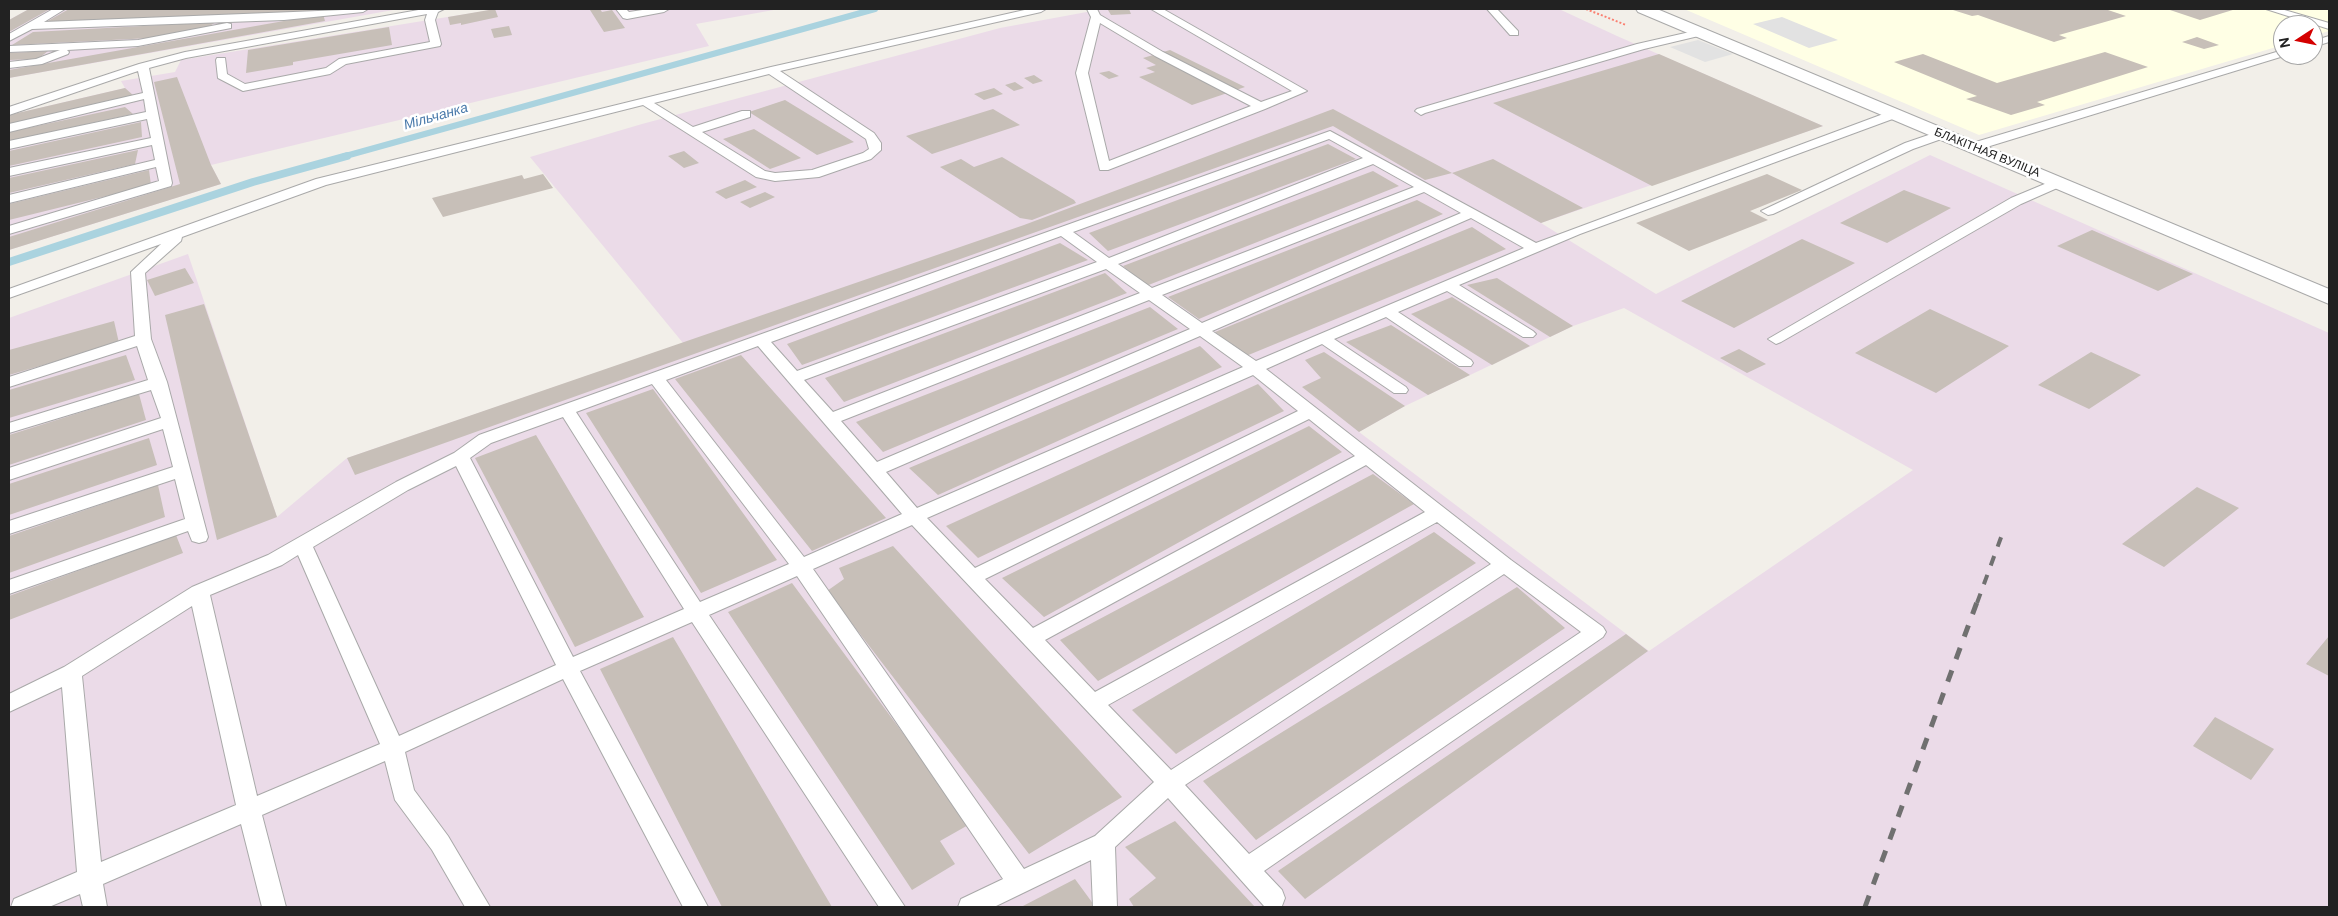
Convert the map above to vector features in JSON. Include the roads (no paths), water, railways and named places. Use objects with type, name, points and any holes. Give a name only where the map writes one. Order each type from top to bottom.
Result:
[{"type":"street","name":"БЛАКІТНАЯ ВУЛІЦА","points":[[1644,9],[1703,32],[2329,297]]},
{"type":"lane","points":[[9,38],[60,9]]},
{"type":"lane","points":[[28,26],[259,18],[362,9]]},
{"type":"lane","points":[[621,9],[627,16],[664,9]]},
{"type":"lane","points":[[9,294],[321,182],[771,70],[1041,9]]},
{"type":"lane","points":[[1156,9],[1301,91],[1261,107],[1104,167],[1082,73],[1094,13],[1229,92],[1261,107]]},
{"type":"lane","points":[[1492,9],[1514,33]]},
{"type":"lane","points":[[2271,9],[2329,26]]},
{"type":"lane","points":[[221,60],[222,76],[242,88],[330,71],[343,61],[436,44],[430,20],[436,10]]},
{"type":"lane","points":[[9,111],[143,66],[185,55],[436,10]]},
{"type":"lane","points":[[9,49],[138,43],[213,30],[259,18]]},
{"type":"lane","points":[[1421,111],[1641,46],[1703,32]]},
{"type":"lane","points":[[9,65],[38,62],[81,46]]},
{"type":"lane","points":[[1973,147],[2273,56]]},
{"type":"lane","points":[[9,230],[166,183],[143,66]]},
{"type":"lane","points":[[645,102],[761,174],[775,177],[814,174],[867,156],[875,150],[875,143],[870,136],[771,70]]},
{"type":"lane","points":[[9,128],[148,95]]},
{"type":"lane","points":[[9,145],[152,114]]},
{"type":"lane","points":[[692,131],[746,114]]},
{"type":"lane","points":[[23,907],[393,748],[568,668],[1253,367],[1575,231],[1894,114]]},
{"type":"lane","points":[[1768,211],[1909,146],[1943,134]]},
{"type":"lane","points":[[9,704],[70,673],[199,592],[275,560],[402,486],[460,457],[485,439],[762,341],[1330,135],[1535,248]]},
{"type":"lane","points":[[9,172],[157,140]]},
{"type":"lane","points":[[794,378],[1108,263],[1374,159]]},
{"type":"lane","points":[[9,199],[161,162]]},
{"type":"lane","points":[[1776,339],[2016,201],[2059,182]]},
{"type":"lane","points":[[830,419],[1425,187]]},
{"type":"lane","points":[[875,470],[1472,213]]},
{"type":"lane","points":[[9,587],[197,530],[159,382],[143,339],[138,272],[183,232]]},
{"type":"lane","points":[[1063,232],[1253,367],[1504,566],[1596,632],[1247,869]]},
{"type":"lane","points":[[1448,285],[1528,334]]},
{"type":"lane","points":[[1387,311],[1465,363]]},
{"type":"lane","points":[[1323,338],[1400,390]]},
{"type":"lane","points":[[9,382],[143,339]]},
{"type":"lane","points":[[762,341],[915,517],[1169,783],[1273,898]]},
{"type":"lane","points":[[656,378],[801,566],[1020,883]]},
{"type":"lane","points":[[9,428],[159,382]]},
{"type":"lane","points":[[566,409],[696,612],[894,907]]},
{"type":"lane","points":[[972,576],[1310,412]]},
{"type":"lane","points":[[9,474],[170,421]]},
{"type":"lane","points":[[460,457],[568,668],[696,907]]},
{"type":"lane","points":[[1031,638],[1367,457]]},
{"type":"lane","points":[[9,528],[183,470]]},
{"type":"lane","points":[[1093,704],[1438,513]]},
{"type":"lane","points":[[302,544],[393,748],[403,793],[440,842],[478,907]]},
{"type":"lane","points":[[970,907],[1103,843],[1169,783],[1504,566]]},
{"type":"lane","points":[[199,592],[249,810],[274,907]]},
{"type":"lane","points":[[70,673],[90,878],[95,907]]},
{"type":"lane","points":[[1103,843],[1105,907]]},
{"type":"waterway","name":"Мільчанка","points":[[342,157],[875,9]]},
{"type":"waterway","name":"Мільчанка","points":[[9,262],[253,182],[347,156]]},
{"type":"railway","points":[[1977,603],[2003,532]]},
{"type":"railway","points":[[1865,907],[1977,602]]}]
